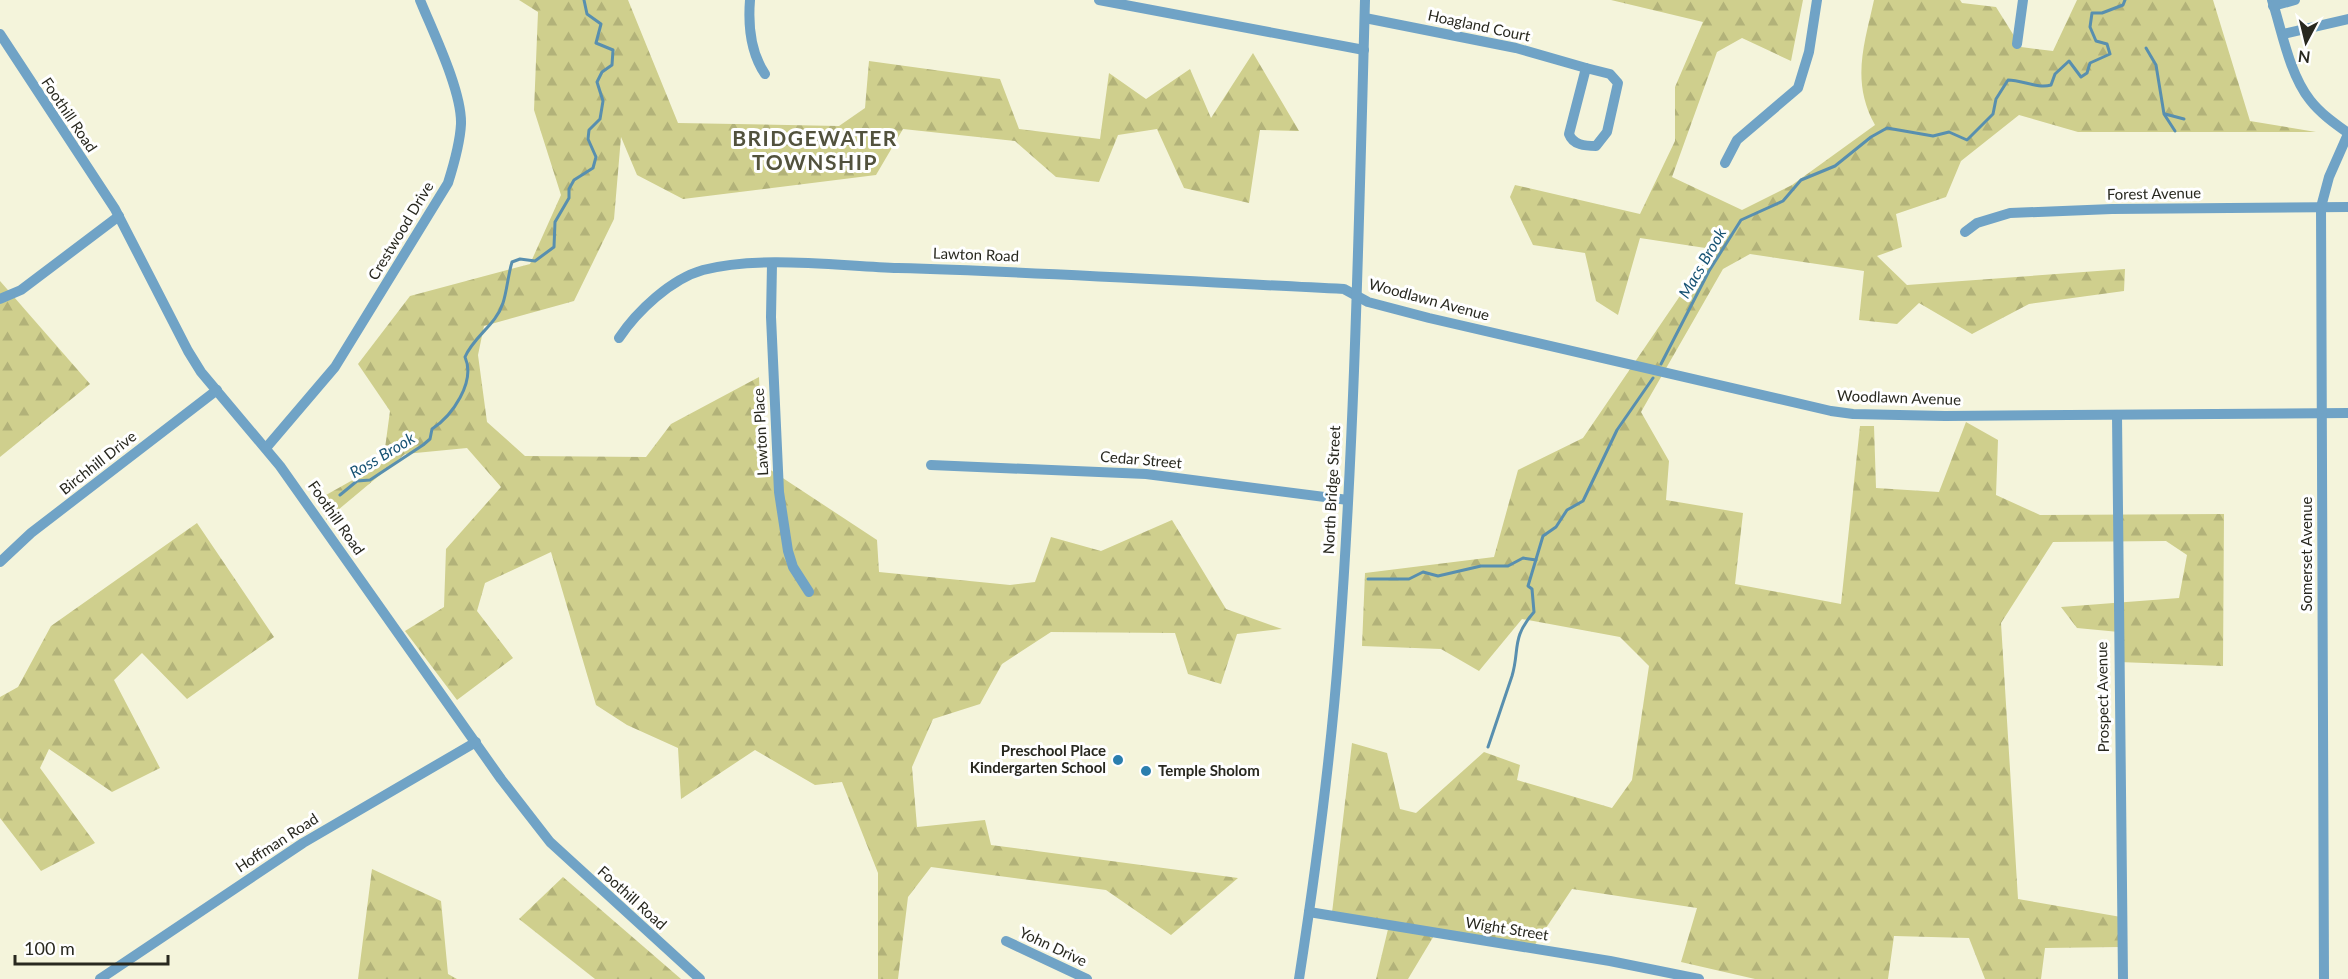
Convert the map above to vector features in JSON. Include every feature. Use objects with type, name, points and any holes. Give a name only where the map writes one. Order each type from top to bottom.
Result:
[{"type":"street","name":"Crestwood Drive","points":[[266,448],[340,359],[448,183],[457,156],[461,122],[458,102],[420,0]]},
{"type":"street","points":[[750,0],[752,42],[758,63],[765,74]]},
{"type":"street","points":[[1099,0],[1364,50]]},
{"type":"street","name":"North Bridge Street","points":[[1299,979],[1333,721],[1348,500],[1365,0]]},
{"type":"street","points":[[1725,163],[1737,140],[1798,88],[1809,52],[1817,0]]},
{"type":"street","points":[[2017,44],[2023,0]]},
{"type":"street","points":[[2295,0],[2273,3],[2283,34],[2308,97],[2348,134]]},
{"type":"street","name":"Hoagland Court","points":[[1365,18],[1516,48],[1610,74],[1618,83],[1607,132],[1596,146],[1578,143],[1571,139],[1569,134],[1586,68]]},
{"type":"street","points":[[2283,34],[2348,19]]},
{"type":"street","name":"Foothill Road","points":[[0,34],[118,216],[188,351],[217,390],[266,448],[476,742],[550,842],[699,979]]},
{"type":"street","name":"Somerset Avenue","points":[[2324,979],[2321,207],[2329,177],[2348,134]]},
{"type":"street","name":"Forest Avenue","points":[[1965,232],[1977,223],[2010,213],[2112,209],[2348,207]]},
{"type":"street","points":[[0,299],[21,290],[118,216]]},
{"type":"street","name":"Lawton Road","points":[[619,338],[632,318],[681,279],[721,266],[772,264],[1052,273],[1344,289],[1356,296]]},
{"type":"street","name":"Lawton Place","points":[[772,264],[771,317],[779,492],[788,551],[793,567],[808,592]]},
{"type":"street","name":"Woodlawn Avenue","points":[[1356,296],[1368,302],[1429,318],[1831,411],[1886,415],[2348,413]]},
{"type":"street","name":"Birchhill Drive","points":[[0,562],[32,533],[217,390]]},
{"type":"street","name":"Prospect Avenue","points":[[2117,415],[2123,979]]},
{"type":"street","name":"Cedar Street","points":[[931,465],[1146,474],[1348,500]]},
{"type":"street","name":"Hoffman Road","points":[[100,979],[303,843],[476,742]]},
{"type":"street","name":"Wight Street","points":[[1309,912],[1610,960],[1699,979]]},
{"type":"street","name":"Yohn Drive","points":[[1006,941],[1087,979]]},
{"type":"green space","points":[[519,0],[628,0],[678,123],[839,126],[865,108],[869,61],[1000,79],[1019,129],[1100,139],[1109,73],[1146,99],[1190,69],[1211,118],[1253,53],[1299,131],[1260,130],[1249,203],[1184,188],[1157,129],[1118,135],[1099,182],[1056,177],[1015,141],[903,129],[876,175],[683,199],[637,175],[621,137],[614,219],[574,301],[484,326],[478,355],[487,422],[525,456],[646,457],[671,424],[759,377],[763,465],[877,540],[879,572],[1010,585],[1035,582],[1051,537],[1101,551],[1172,520],[1226,609],[1282,629],[1237,634],[1221,684],[1188,674],[1175,633],[1051,632],[1002,664],[980,704],[933,719],[912,767],[917,827],[985,820],[991,845],[1238,878],[1171,935],[1106,890],[931,867],[908,897],[898,979],[878,979],[878,873],[842,782],[815,785],[755,750],[681,799],[678,748],[627,725],[596,705],[551,552],[485,583],[477,611],[513,658],[457,700],[405,631],[444,607],[446,549],[501,487],[467,448],[405,454],[326,520],[326,495],[383,463],[390,411],[358,364],[410,296],[530,264],[561,195],[534,110],[538,12]]},
{"type":"green space","points":[[1611,0],[1803,0],[1791,61],[1742,38],[1717,52],[1672,177],[1742,210],[1792,185],[1875,125],[1863,94],[1862,78],[1864,48],[1874,0],[1960,0],[1962,3],[1996,7],[2021,47],[2053,51],[2077,0],[2213,0],[2250,121],[2316,132],[2078,132],[2019,115],[1961,161],[1946,197],[1896,214],[1902,247],[1877,256],[1907,285],[2125,269],[2124,291],[2029,304],[1972,334],[1919,303],[1897,324],[1859,320],[1864,271],[1750,254],[1723,269],[1641,412],[1669,461],[1666,500],[1743,513],[1735,584],[1841,604],[1860,426],[1874,426],[1876,488],[1939,492],[1966,422],[1998,440],[1996,495],[2040,515],[2224,514],[2223,666],[2119,662],[2119,632],[2077,628],[2061,607],[2179,598],[2187,555],[2166,541],[2053,542],[2001,623],[2018,899],[2121,917],[2120,947],[2045,948],[2041,979],[1985,979],[1969,938],[1894,936],[1888,979],[1755,979],[1681,962],[1697,908],[1572,889],[1534,946],[1438,929],[1408,979],[1376,979],[1390,921],[1332,913],[1352,743],[1387,753],[1400,809],[1416,813],[1484,752],[1520,765],[1517,780],[1612,808],[1632,780],[1649,666],[1620,637],[1522,619],[1479,671],[1441,649],[1362,646],[1365,573],[1494,557],[1518,470],[1583,438],[1712,249],[1640,238],[1618,315],[1596,301],[1585,253],[1533,245],[1510,197],[1515,185],[1640,214],[1675,141],[1675,87],[1703,22]]},
{"type":"green space","points":[[0,281],[90,384],[0,457]]},
{"type":"green space","points":[[197,523],[274,637],[187,699],[142,653],[114,680],[160,768],[112,792],[49,749],[40,768],[95,843],[41,871],[0,818],[0,697],[18,687],[51,626]]},
{"type":"green space","points":[[372,869],[441,901],[448,974],[457,979],[358,979]]},
{"type":"green space","points":[[563,877],[681,979],[595,979],[519,919]]},
{"type":"waterway","name":"Ross Brook","points":[[340,495],[357,481],[370,480],[430,439],[432,429],[447,416],[460,398],[467,377],[468,367],[465,357],[500,311],[512,262],[520,259],[535,261],[554,247],[555,222],[569,198],[569,189],[574,180],[593,168],[596,157],[588,139],[589,130],[600,119],[603,101],[597,82],[602,72],[612,65],[613,50],[596,43],[601,24],[587,14],[584,0]]},
{"type":"waterway","name":"Macs Brook","points":[[1661,364],[1709,271],[1741,220],[1783,201],[1801,180],[1835,166],[1871,137],[1887,128],[1933,136],[1949,132],[1967,140],[1993,114],[1996,99],[2008,80],[2041,86],[2051,85],[2055,74],[2069,61],[2081,77],[2087,73],[2090,63],[2110,54],[2107,44],[2096,41],[2090,27],[2092,13],[2102,13],[2123,5],[2125,0]]},
{"type":"waterway","points":[[2146,48],[2156,65],[2164,114],[2175,131]]},
{"type":"waterway","points":[[2165,114],[2184,119]]},
{"type":"waterway","name":"Macs Brook","points":[[1488,747],[1512,676],[1519,637],[1534,612],[1532,589],[1528,586],[1543,536],[1556,527],[1567,510],[1583,501],[1617,430],[1653,378]]},
{"type":"waterway","points":[[1368,579],[1409,579],[1423,572],[1438,576],[1481,566],[1508,566],[1523,558],[1536,560]]},
{"type":"place","name":"Preschool Place Kindergarten School","points":[[1118,760]]},
{"type":"place","name":"Temple Sholom","points":[[1146,771]]},
{"type":"district","name":"BRIDGEWATER TOWNSHIP","points":[[815,151]]}]
